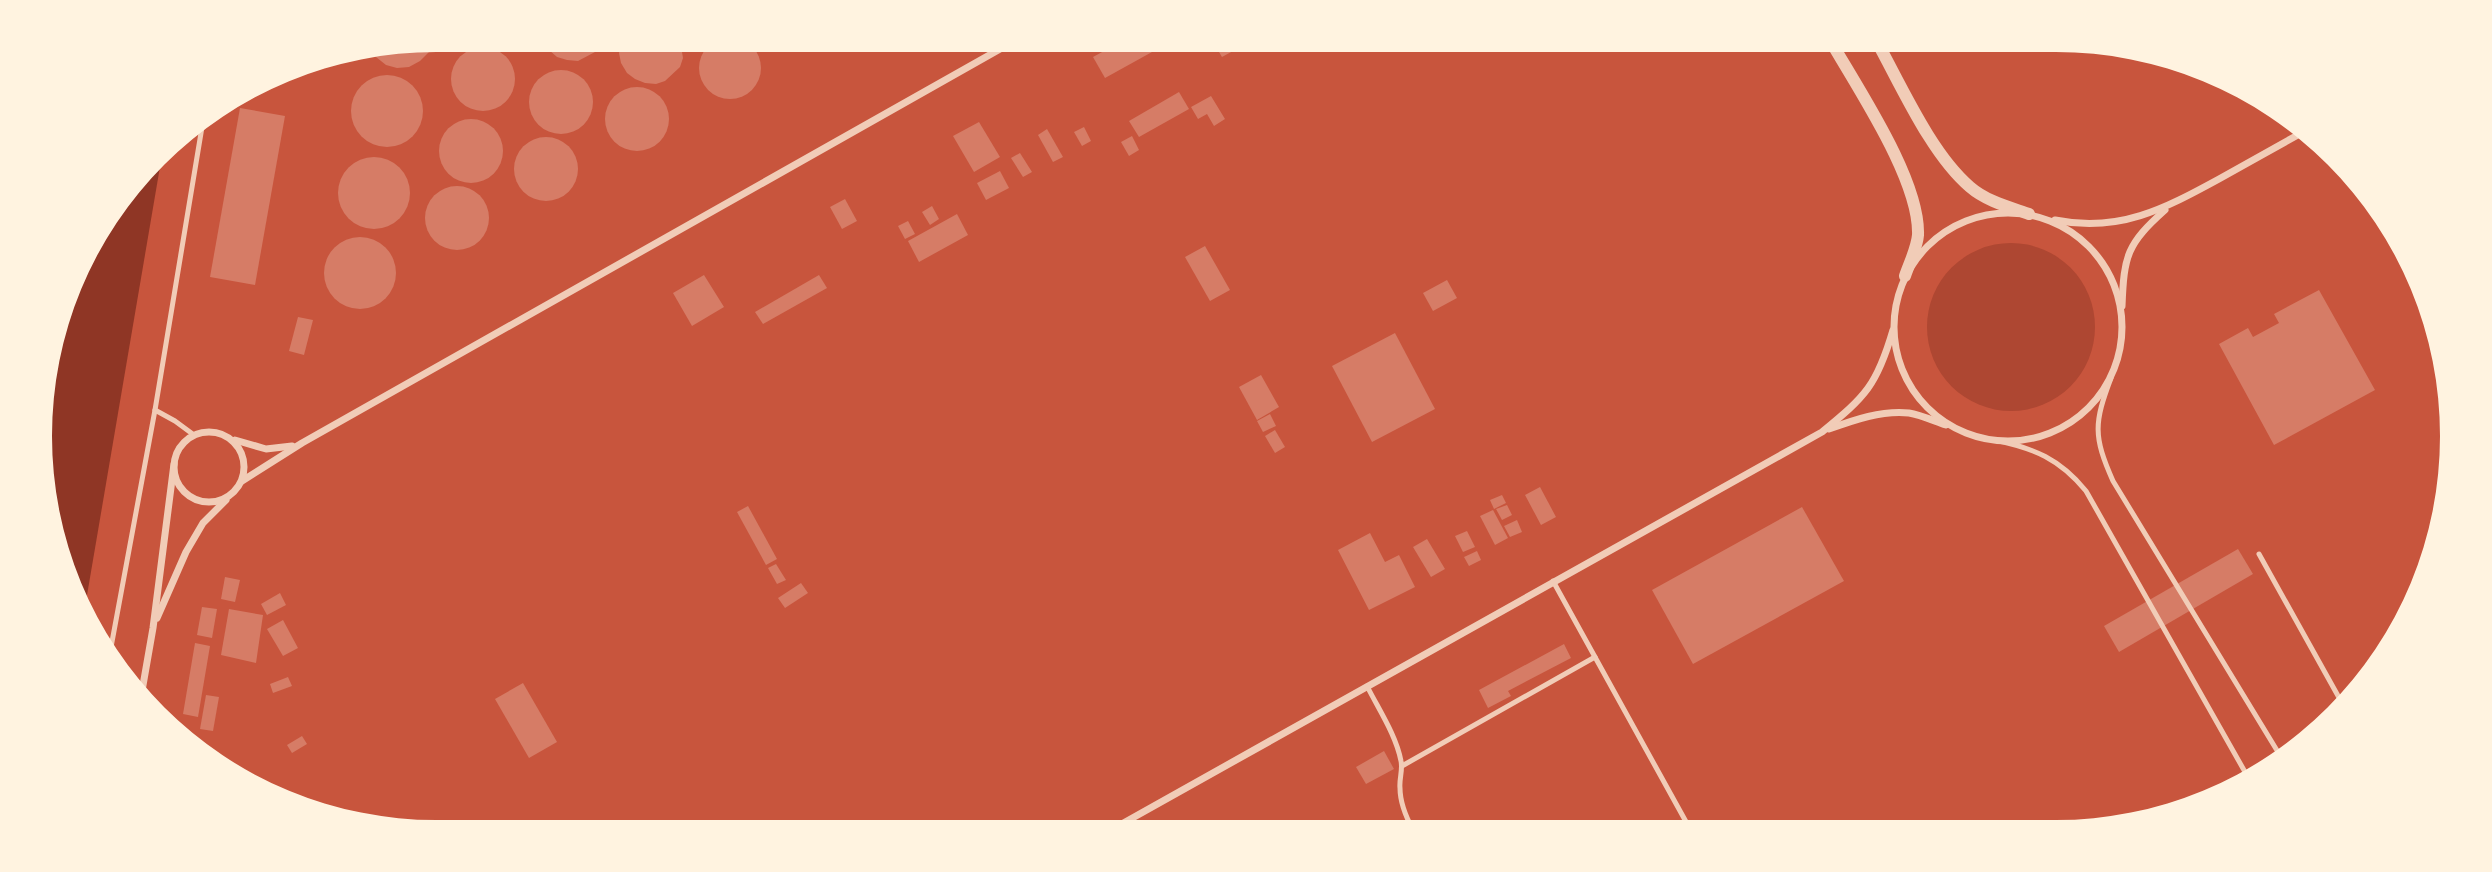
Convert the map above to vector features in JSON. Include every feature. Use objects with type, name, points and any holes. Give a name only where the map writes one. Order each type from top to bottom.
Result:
[{"type":"street","points":[[242,481],[303,443],[993,53]]},
{"type":"street","points":[[1822,432],[1852,408],[1870,388],[1883,366],[1893,330],[1896,302],[1918,236],[1908,182],[1837,53]]},
{"type":"street","points":[[1883,53],[1947,164],[1971,188],[1994,202],[2071,231],[2096,254],[2113,282],[2122,315]]},
{"type":"street","points":[[1905,276],[1926,246],[1956,224],[1992,213],[2035,216],[2079,225],[2104,224],[2135,218],[2169,207],[2295,137]]},
{"type":"street","points":[[1131,819],[1822,432],[1857,419],[1888,413],[1911,413],[1994,440],[2029,440],[2063,428],[2091,407],[2111,378],[2119,358],[2122,337],[2124,274],[2128,254],[2141,232],[2169,207]]},
{"type":"street","points":[[1893,330],[1898,359],[1910,386],[1928,409],[1952,427]]},
{"type":"street","points":[[143,683],[174,464],[180,447],[194,435],[213,431],[266,449],[303,443]]},
{"type":"street","points":[[153,628],[182,561],[203,523],[232,495],[242,481],[244,457],[231,438]]},
{"type":"street","points":[[174,464],[175,476],[188,495],[210,502],[232,495]]},
{"type":"lane","points":[[112,641],[155,410],[201,134]]},
{"type":"lane","points":[[2111,378],[2098,411],[2098,441],[2113,481],[2276,749]]},
{"type":"lane","points":[[155,410],[194,435]]},
{"type":"lane","points":[[1994,440],[2024,446],[2052,460],[2071,473],[2086,491],[2244,770]]},
{"type":"lane","points":[[2259,554],[2338,696]]},
{"type":"lane","points":[[1553,581],[1684,819]]},
{"type":"lane","points":[[1402,765],[1595,657]]},
{"type":"lane","points":[[1367,686],[1392,734],[1402,765],[1399,789],[1408,819]]},
{"type":"shaded area","points":[[159,171],[87,595],[66,535],[53,461],[53,411],[60,361],[73,313],[92,266],[117,223]]},
{"type":"shaded area","points":[[2011,243],[2043,250],[2070,268],[2088,295],[2095,327],[2088,359],[2070,386],[2043,404],[2011,411],[1979,404],[1952,386],[1934,359],[1927,327],[1934,295],[1952,268],[1979,250]]},
{"type":"building","points":[[428,53],[409,67],[386,65],[377,58]]},
{"type":"building","points":[[465,53],[501,53],[509,61],[514,73],[514,85],[509,97],[501,105],[483,111],[465,105],[457,97],[451,79],[457,61]]},
{"type":"building","points":[[552,53],[593,53],[578,61],[557,57]]},
{"type":"building","points":[[619,53],[682,53],[683,58],[680,67],[665,81],[656,84],[635,79],[621,63]]},
{"type":"building","points":[[703,53],[757,53],[760,62],[759,80],[752,90],[742,97],[718,97],[708,90],[701,80],[699,68]]},
{"type":"building","points":[[1100,53],[1150,53],[1105,78],[1093,57]]},
{"type":"building","points":[[561,70],[579,76],[587,84],[593,102],[587,120],[579,128],[561,134],[543,128],[535,120],[529,102],[535,84],[543,76]]},
{"type":"building","points":[[387,75],[401,78],[413,85],[420,97],[423,111],[420,125],[413,137],[401,144],[387,147],[373,144],[361,137],[354,125],[351,111],[354,97],[361,85],[373,78]]},
{"type":"building","points":[[637,87],[655,93],[663,101],[669,119],[663,137],[655,145],[637,151],[619,145],[611,137],[605,119],[611,101],[619,93]]},
{"type":"building","points":[[1179,92],[1189,109],[1139,137],[1129,121]]},
{"type":"building","points":[[1211,96],[1225,119],[1214,126],[1207,114],[1198,119],[1191,107]]},
{"type":"building","points":[[240,108],[285,116],[255,285],[210,277]]},
{"type":"building","points":[[471,119],[489,125],[497,133],[503,151],[497,169],[489,177],[471,183],[453,177],[445,169],[439,151],[445,133],[453,125]]},
{"type":"building","points":[[979,122],[1000,157],[974,172],[953,136]]},
{"type":"building","points":[[1084,127],[1091,141],[1082,146],[1074,132]]},
{"type":"building","points":[[1047,129],[1063,157],[1053,162],[1038,135]]},
{"type":"building","points":[[1132,136],[1139,150],[1129,156],[1121,142]]},
{"type":"building","points":[[546,137],[564,143],[572,151],[578,169],[572,187],[564,195],[546,201],[528,195],[520,187],[514,169],[520,151],[528,143]]},
{"type":"building","points":[[1020,153],[1032,172],[1023,177],[1011,158]]},
{"type":"building","points":[[374,157],[388,160],[400,167],[407,179],[410,193],[407,207],[400,219],[388,226],[374,229],[360,226],[348,219],[341,207],[338,193],[341,179],[348,167],[360,160]]},
{"type":"building","points":[[1000,171],[1009,188],[986,200],[977,183]]},
{"type":"building","points":[[457,186],[475,192],[483,200],[489,218],[483,236],[475,244],[457,250],[439,244],[431,236],[425,218],[431,200],[439,192]]},
{"type":"building","points":[[845,199],[857,221],[842,229],[830,207]]},
{"type":"building","points":[[932,206],[939,219],[930,225],[922,212]]},
{"type":"building","points":[[957,214],[968,235],[919,262],[908,241]]},
{"type":"building","points":[[908,221],[915,234],[905,239],[898,226]]},
{"type":"building","points":[[360,237],[374,240],[386,247],[393,259],[396,273],[393,287],[386,299],[374,306],[360,309],[346,306],[334,299],[327,287],[324,273],[327,259],[334,247],[346,240]]},
{"type":"building","points":[[1205,246],[1230,290],[1210,301],[1185,257]]},
{"type":"building","points":[[704,275],[724,307],[692,326],[673,293]]},
{"type":"building","points":[[819,275],[827,288],[763,324],[755,312]]},
{"type":"building","points":[[1447,280],[1457,298],[1433,311],[1423,293]]},
{"type":"building","points":[[2319,290],[2375,390],[2274,445],[2219,344],[2248,328],[2253,337],[2279,323],[2274,314]]},
{"type":"building","points":[[298,317],[313,320],[304,355],[289,351]]},
{"type":"building","points":[[1395,333],[1435,409],[1372,442],[1332,366]]},
{"type":"building","points":[[1261,375],[1279,407],[1257,420],[1239,387]]},
{"type":"building","points":[[1270,414],[1276,426],[1263,432],[1257,421]]},
{"type":"building","points":[[1275,430],[1285,447],[1275,453],[1265,436]]},
{"type":"building","points":[[1540,487],[1556,517],[1541,525],[1525,495]]},
{"type":"building","points":[[1502,495],[1506,503],[1494,509],[1490,500]]},
{"type":"building","points":[[1507,505],[1512,515],[1502,520],[1496,509]]},
{"type":"building","points":[[748,506],[777,559],[766,565],[737,512]]},
{"type":"building","points":[[1802,507],[1844,581],[1693,664],[1652,590]]},
{"type":"building","points":[[1493,510],[1508,538],[1495,545],[1480,516]]},
{"type":"building","points":[[1517,520],[1522,532],[1510,537],[1504,526]]},
{"type":"building","points":[[1467,531],[1475,547],[1463,552],[1455,536]]},
{"type":"building","points":[[1370,533],[1385,562],[1399,555],[1415,587],[1369,610],[1338,550]]},
{"type":"building","points":[[1427,539],[1445,569],[1431,577],[1413,547]]},
{"type":"building","points":[[2238,549],[2253,574],[2119,652],[2104,626]]},
{"type":"building","points":[[1477,551],[1481,560],[1469,566],[1464,557]]},
{"type":"building","points":[[776,564],[786,580],[777,584],[768,568]]},
{"type":"building","points":[[225,577],[240,580],[235,602],[221,599]]},
{"type":"building","points":[[801,583],[808,593],[785,608],[778,598]]},
{"type":"building","points":[[280,593],[286,605],[267,615],[261,604]]},
{"type":"building","points":[[202,607],[217,609],[212,638],[197,635]]},
{"type":"building","points":[[229,609],[263,615],[256,663],[221,655]]},
{"type":"building","points":[[283,620],[298,648],[283,656],[267,629]]},
{"type":"building","points":[[195,643],[210,646],[198,717],[183,714]]},
{"type":"building","points":[[1564,644],[1571,658],[1508,691],[1511,696],[1488,708],[1479,690]]},
{"type":"building","points":[[288,677],[292,686],[273,693],[270,684]]},
{"type":"building","points":[[523,683],[557,742],[529,758],[495,699]]},
{"type":"building","points":[[206,695],[219,697],[213,731],[200,729]]},
{"type":"building","points":[[302,736],[307,744],[292,753],[287,745]]},
{"type":"building","points":[[1384,751],[1394,769],[1366,784],[1356,767]]}]
